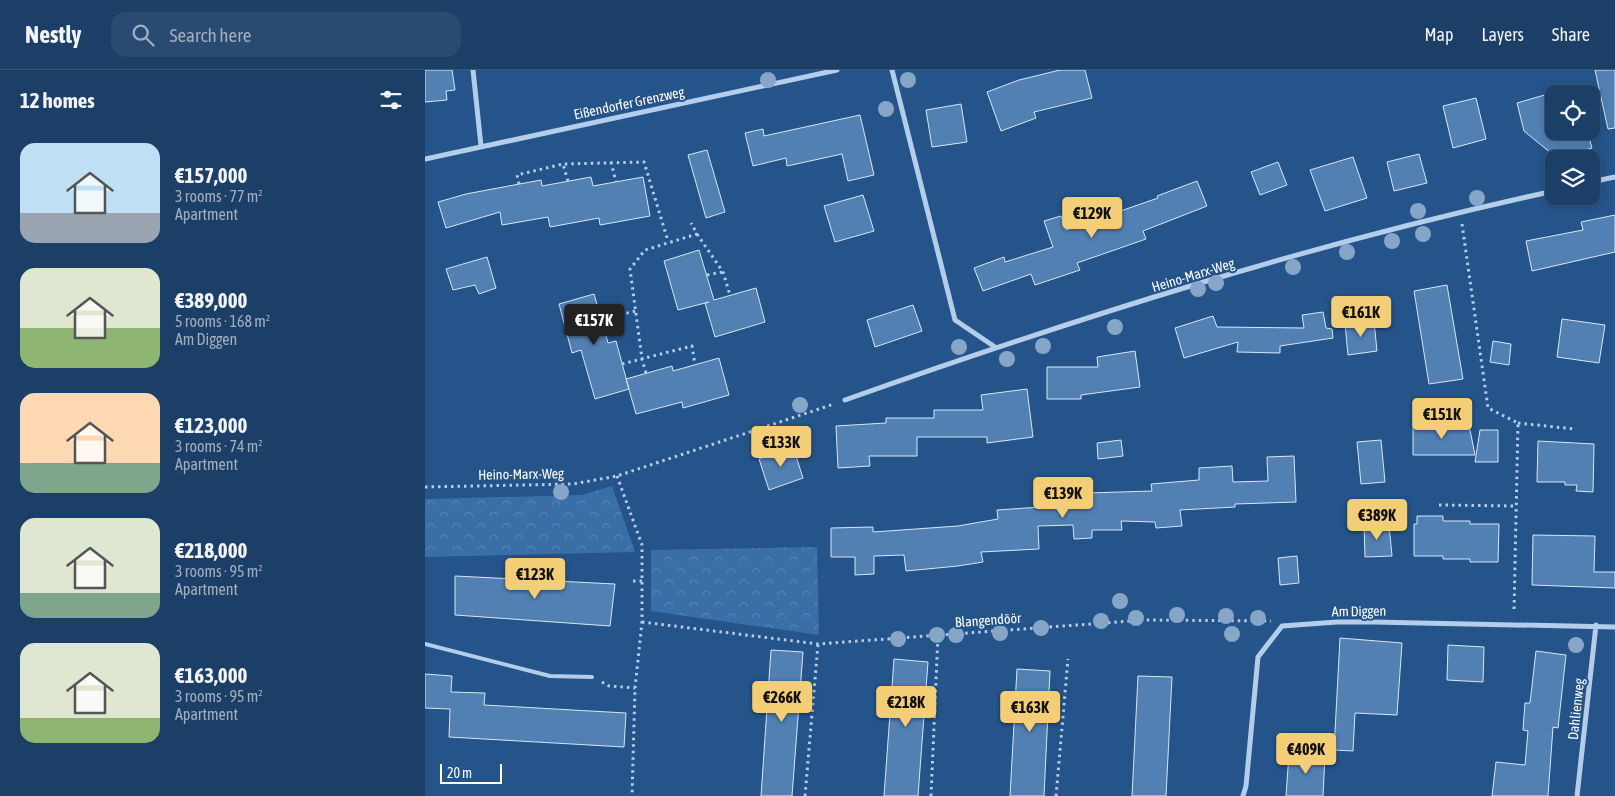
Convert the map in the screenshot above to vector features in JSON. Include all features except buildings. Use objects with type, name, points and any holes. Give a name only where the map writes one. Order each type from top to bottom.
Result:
[{"type":"street","points":[[473,70],[481,146]]},
{"type":"street","name":"Eißendorfer Grenzweg","points":[[425,159],[837,70]]},
{"type":"street","points":[[891,70],[955,320],[995,347]]},
{"type":"street","points":[[1600,180],[1615,177]]},
{"type":"street","name":"Heino-Marx-Weg","points":[[845,400],[995,347],[1332,244],[1460,211],[1545,193]]},
{"type":"street","name":"Am Diggen","points":[[1243,796],[1246,786],[1258,656],[1282,626],[1337,622],[1514,623],[1615,627]]},
{"type":"street","name":"Dahlienweg","points":[[1577,796],[1597,625]]},
{"type":"lane","points":[[425,644],[550,676],[592,677]]},
{"type":"path","points":[[611,162],[616,182]]},
{"type":"path","points":[[519,184],[517,175],[563,164],[643,162],[668,241]]},
{"type":"path","points":[[563,164],[568,181]]},
{"type":"path","points":[[1460,211],[1488,408],[1518,423],[1574,429]]},
{"type":"path","points":[[691,223],[723,272],[731,295]]},
{"type":"path","points":[[647,373],[642,359],[630,269],[645,250],[668,241],[697,234]]},
{"type":"path","points":[[707,276],[723,272]]},
{"type":"path","points":[[601,319],[636,311]]},
{"type":"path","points":[[622,364],[692,346],[695,365]]},
{"type":"path","name":"Heino-Marx-Weg","points":[[425,487],[573,484],[617,476],[845,400]]},
{"type":"path","points":[[1514,623],[1518,423]]},
{"type":"path","points":[[617,476],[642,545],[642,622],[635,688],[632,796]]},
{"type":"path","points":[[1439,505],[1515,506]]},
{"type":"path","points":[[633,581],[642,581]]},
{"type":"path","name":"Blangendöör","points":[[642,622],[818,644],[1145,620],[1279,621]]},
{"type":"path","points":[[931,796],[939,635]]},
{"type":"path","points":[[805,796],[818,644]]},
{"type":"path","points":[[1057,796],[1068,659]]},
{"type":"path","points":[[592,677],[609,686],[635,688]]},
{"type":"green space","points":[[612,486],[635,552],[425,557],[425,499],[582,495]]},
{"type":"green space","points":[[817,547],[819,635],[651,611],[651,550]]}]
